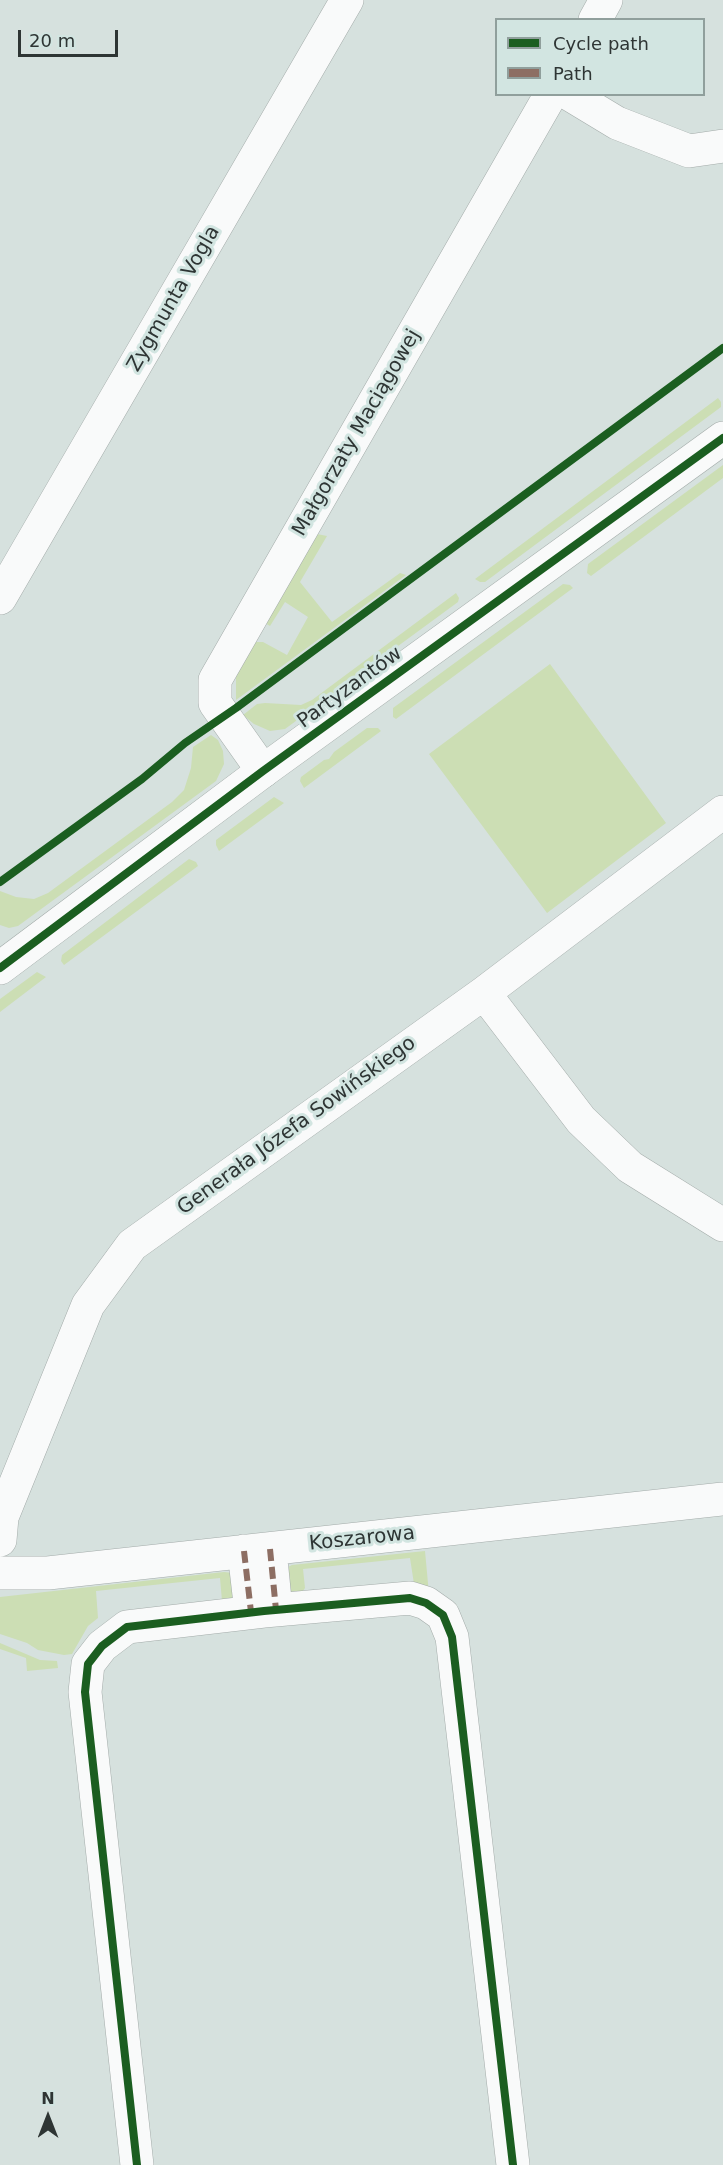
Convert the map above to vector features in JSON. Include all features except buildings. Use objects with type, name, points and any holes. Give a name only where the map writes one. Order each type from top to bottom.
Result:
[{"type":"street","name":"Zygmunta Vogla","points":[[0,598],[347,0]]},
{"type":"street","points":[[596,18],[606,0]]},
{"type":"street","name":"Małgorzaty Maciągowej","points":[[263,771],[215,703],[214,680],[550,96]]},
{"type":"street","points":[[572,96],[617,123],[689,151],[723,146]]},
{"type":"street","name":"Partyzantów","points":[[0,968],[263,771],[723,438]]},
{"type":"street","name":"Generała Józefa Sowińskiego","points":[[0,1540],[2,1517],[88,1305],[132,1245],[484,993],[723,812]]},
{"type":"street","points":[[484,993],[589,1128],[630,1167],[723,1225]]},
{"type":"street","name":"Koszarowa","points":[[0,1573],[48,1573],[723,1499]]},
{"type":"street","points":[[257,1550],[263,1611]]},
{"type":"street","points":[[137,2165],[85,1692],[88,1664],[102,1646],[127,1627],[263,1611],[410,1598],[426,1603],[442,1615],[452,1637],[513,2165]]},
{"type":"green space","points":[[718,398],[721,407],[485,582],[475,579]]},
{"type":"green space","points":[[723,465],[723,478],[591,576],[587,573],[588,564]]},
{"type":"green space","points":[[317,534],[327,536],[300,582],[332,622],[400,573],[406,575],[236,700],[236,673],[254,642],[263,642],[287,655],[308,617],[285,602],[270,626],[265,623]]},
{"type":"green space","points":[[563,584],[573,588],[396,719],[393,717],[393,708]]},
{"type":"green space","points":[[456,593],[459,598],[458,602],[285,729],[270,731],[254,724],[243,715],[257,704],[301,705],[312,700]]},
{"type":"green space","points":[[550,664],[666,823],[547,913],[429,754]]},
{"type":"green space","points":[[367,728],[378,728],[381,731],[304,788],[300,781],[301,777],[324,760],[329,759],[334,752]]},
{"type":"green space","points":[[211,735],[218,740],[223,751],[224,764],[216,781],[18,926],[9,928],[0,925],[0,891],[16,897],[34,899],[48,893],[172,802],[184,790],[191,768],[193,747]]},
{"type":"green space","points":[[274,797],[284,803],[219,851],[216,840]]},
{"type":"green space","points":[[189,859],[196,862],[198,866],[64,965],[61,961],[62,955]]},
{"type":"green space","points":[[37,972],[46,977],[0,1012],[0,999]]},
{"type":"green space","points":[[425,1551],[429,1594],[414,1584],[410,1558],[303,1569],[305,1588],[303,1591],[290,1592],[286,1568],[292,1565]]},
{"type":"green space","points":[[224,1572],[233,1573],[233,1598],[228,1601],[222,1601],[220,1578],[96,1591],[98,1618],[88,1626],[72,1654],[64,1655],[38,1650],[27,1643],[0,1634],[0,1597]]},
{"type":"green space","points":[[0,1643],[40,1660],[57,1661],[58,1668],[27,1671],[26,1658],[0,1649]]},
{"type":"marked path","points":[[270,1549],[276,1610]]},
{"type":"marked path","points":[[244,1551],[251,1612]]},
{"type":"cycle path","points":[[0,882],[142,779],[185,743],[236,708],[723,348]]},
{"type":"cycle path","points":[[0,968],[263,771],[723,438]]},
{"type":"cycle path","points":[[137,2165],[85,1692],[88,1664],[102,1646],[127,1627],[264,1611],[410,1598],[426,1603],[443,1615],[452,1637],[513,2165]]}]
